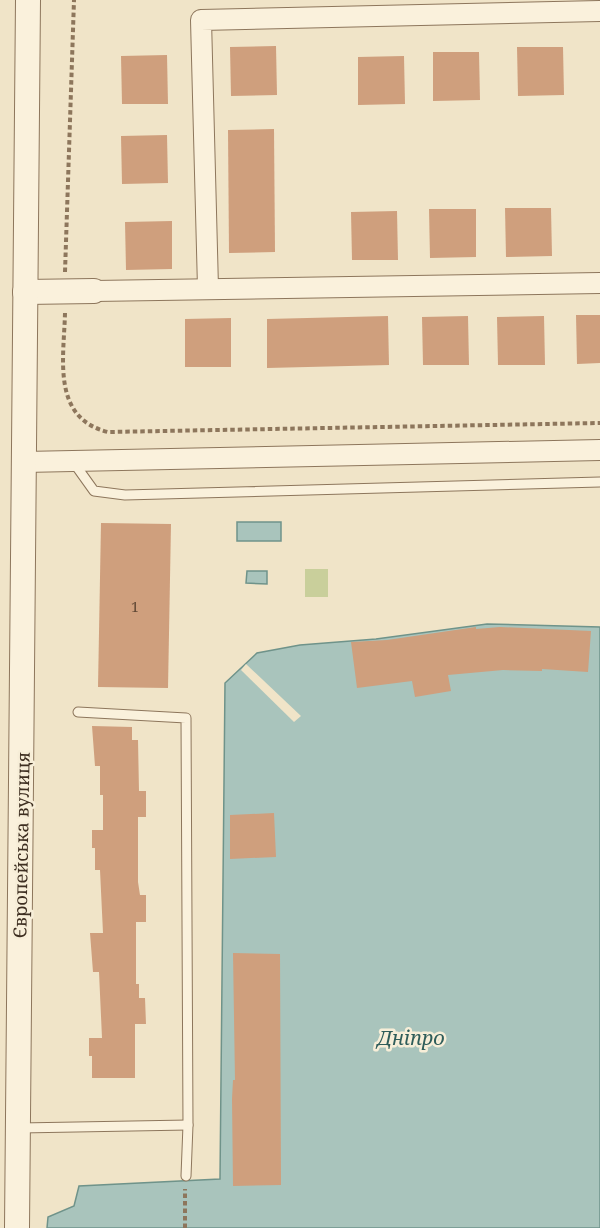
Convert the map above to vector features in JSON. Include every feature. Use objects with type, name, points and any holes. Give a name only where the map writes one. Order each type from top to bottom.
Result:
[{"type":"street","name":"Європейська вулиця","points":[[17,1228],[18,1128],[11,571],[24,462],[28,0]]},
{"type":"street","points":[[208,288],[201,20],[600,11]]},
{"type":"street","points":[[25,292],[600,283]]},
{"type":"street","points":[[24,462],[600,450]]},
{"type":"lane","points":[[73,461],[94,491],[125,495],[600,482]]},
{"type":"lane","points":[[78,712],[186,718],[188,1125],[186,1176]]},
{"type":"lane","points":[[18,1128],[188,1125]]},
{"type":"path","points":[[74,0],[65,291],[66,393],[76,415],[87,424],[108,432],[600,423]]},
{"type":"path","points":[[185,1228],[186,1176]]},
{"type":"green space","points":[[305,569],[328,569],[328,597],[305,597]]},
{"type":"water","points":[[237,522],[281,522],[281,541],[237,541]]},
{"type":"water","points":[[247,571],[267,571],[267,584],[246,583]]},
{"type":"water","name":"Дніпро","points":[[487,624],[600,627],[600,1228],[47,1228],[48,1217],[74,1206],[79,1186],[220,1179],[225,683],[257,653],[300,645],[376,639]]},
{"type":"pier","points":[[246,664],[301,716],[294,722],[241,670]]},
{"type":"building","points":[[276,46],[277,95],[231,96],[230,47]]},
{"type":"building","points":[[517,47],[563,47],[564,95],[518,96]]},
{"type":"building","points":[[433,52],[479,52],[480,100],[433,101]]},
{"type":"building","points":[[167,55],[168,104],[122,104],[121,56]]},
{"type":"building","points":[[404,56],[405,104],[358,105],[358,57]]},
{"type":"building","points":[[274,129],[275,252],[229,253],[228,130]]},
{"type":"building","points":[[167,135],[168,183],[122,184],[121,136]]},
{"type":"building","points":[[505,208],[551,208],[552,256],[506,257]]},
{"type":"building","points":[[429,209],[476,209],[476,257],[430,258]]},
{"type":"building","points":[[397,211],[398,260],[352,260],[351,212]]},
{"type":"building","points":[[172,221],[172,269],[126,270],[125,222]]},
{"type":"building","points":[[576,315],[600,315],[600,363],[577,364]]},
{"type":"building","points":[[388,316],[389,365],[267,368],[267,319]]},
{"type":"building","points":[[468,316],[469,365],[423,365],[422,317]]},
{"type":"building","points":[[544,316],[545,365],[498,365],[497,317]]},
{"type":"building","points":[[231,318],[231,367],[185,367],[185,319]]},
{"type":"building","points":[[101,523],[171,524],[168,688],[98,687]]},
{"type":"building","points":[[476,627],[476,629],[500,627],[591,631],[588,672],[542,669],[542,671],[503,670],[448,675],[451,691],[415,697],[412,681],[357,688],[351,642],[387,640]]},
{"type":"building","points":[[92,726],[132,727],[132,740],[138,740],[139,791],[146,791],[146,817],[138,817],[138,882],[140,895],[146,895],[146,922],[136,922],[136,984],[139,984],[139,998],[145,998],[146,1024],[135,1024],[135,1078],[92,1078],[92,1056],[89,1056],[89,1038],[102,1038],[99,972],[93,972],[90,933],[103,933],[100,870],[95,870],[92,830],[103,830],[103,795],[100,795],[100,766],[95,766]]},
{"type":"building","points":[[274,813],[276,857],[230,859],[230,815]]},
{"type":"building","points":[[233,953],[280,954],[281,1185],[233,1186],[232,1099],[233,1080],[235,1080]]}]
